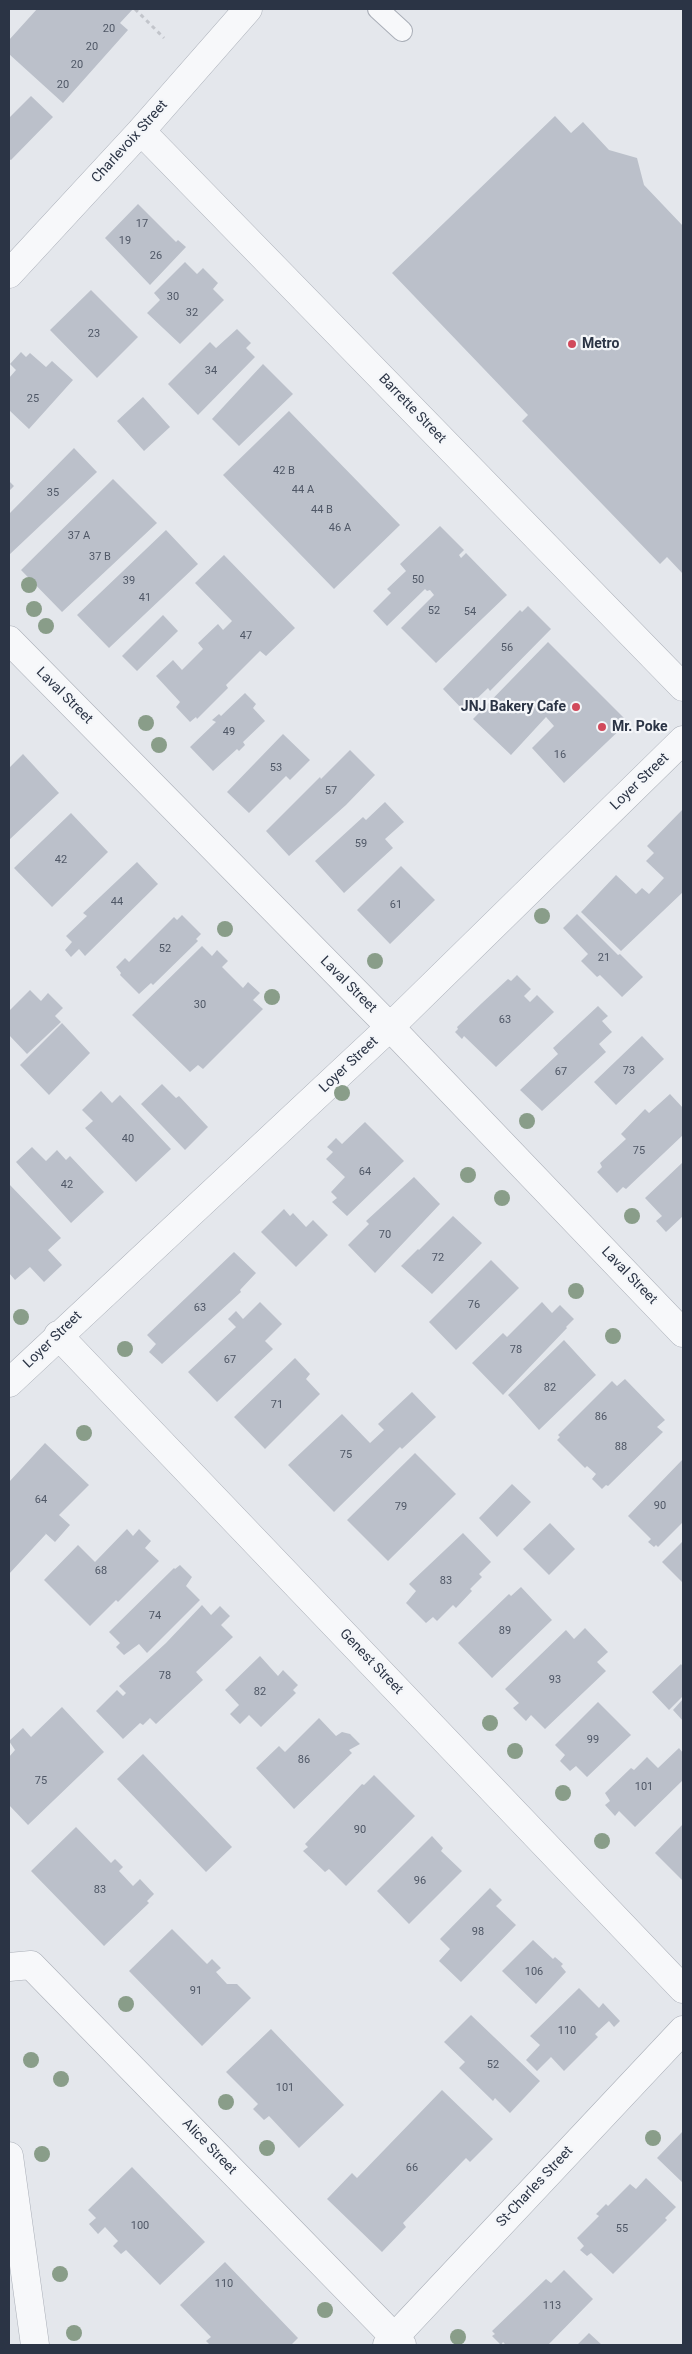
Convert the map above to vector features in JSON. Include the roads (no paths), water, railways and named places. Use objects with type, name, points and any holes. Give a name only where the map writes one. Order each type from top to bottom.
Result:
[{"type":"street","name":"Charlevoix Street","points":[[9,274],[141,131],[248,9]]},
{"type":"street","name":"Barrette Street","points":[[141,131],[683,687]]},
{"type":"street","name":"Laval Street","points":[[9,640],[390,1027],[683,1333]]},
{"type":"street","name":"Loyer Street","points":[[9,1382],[390,1027],[683,740]]},
{"type":"street","name":"Genest Street","points":[[58,1335],[683,1988]]},
{"type":"street","name":"Alice Street","points":[[9,1968],[31,1965],[394,2342]]},
{"type":"street","name":"St-Charles Street","points":[[394,2342],[683,2030]]},
{"type":"street","points":[[9,2156],[35,2345]]},
{"type":"lane","points":[[378,9],[402,31]]},
{"type":"place","name":"Metro","points":[[572,344]]},
{"type":"place","name":"JNJ Bakery Cafe","points":[[576,707]]},
{"type":"place","name":"Mr. Poke","points":[[602,727]]}]
